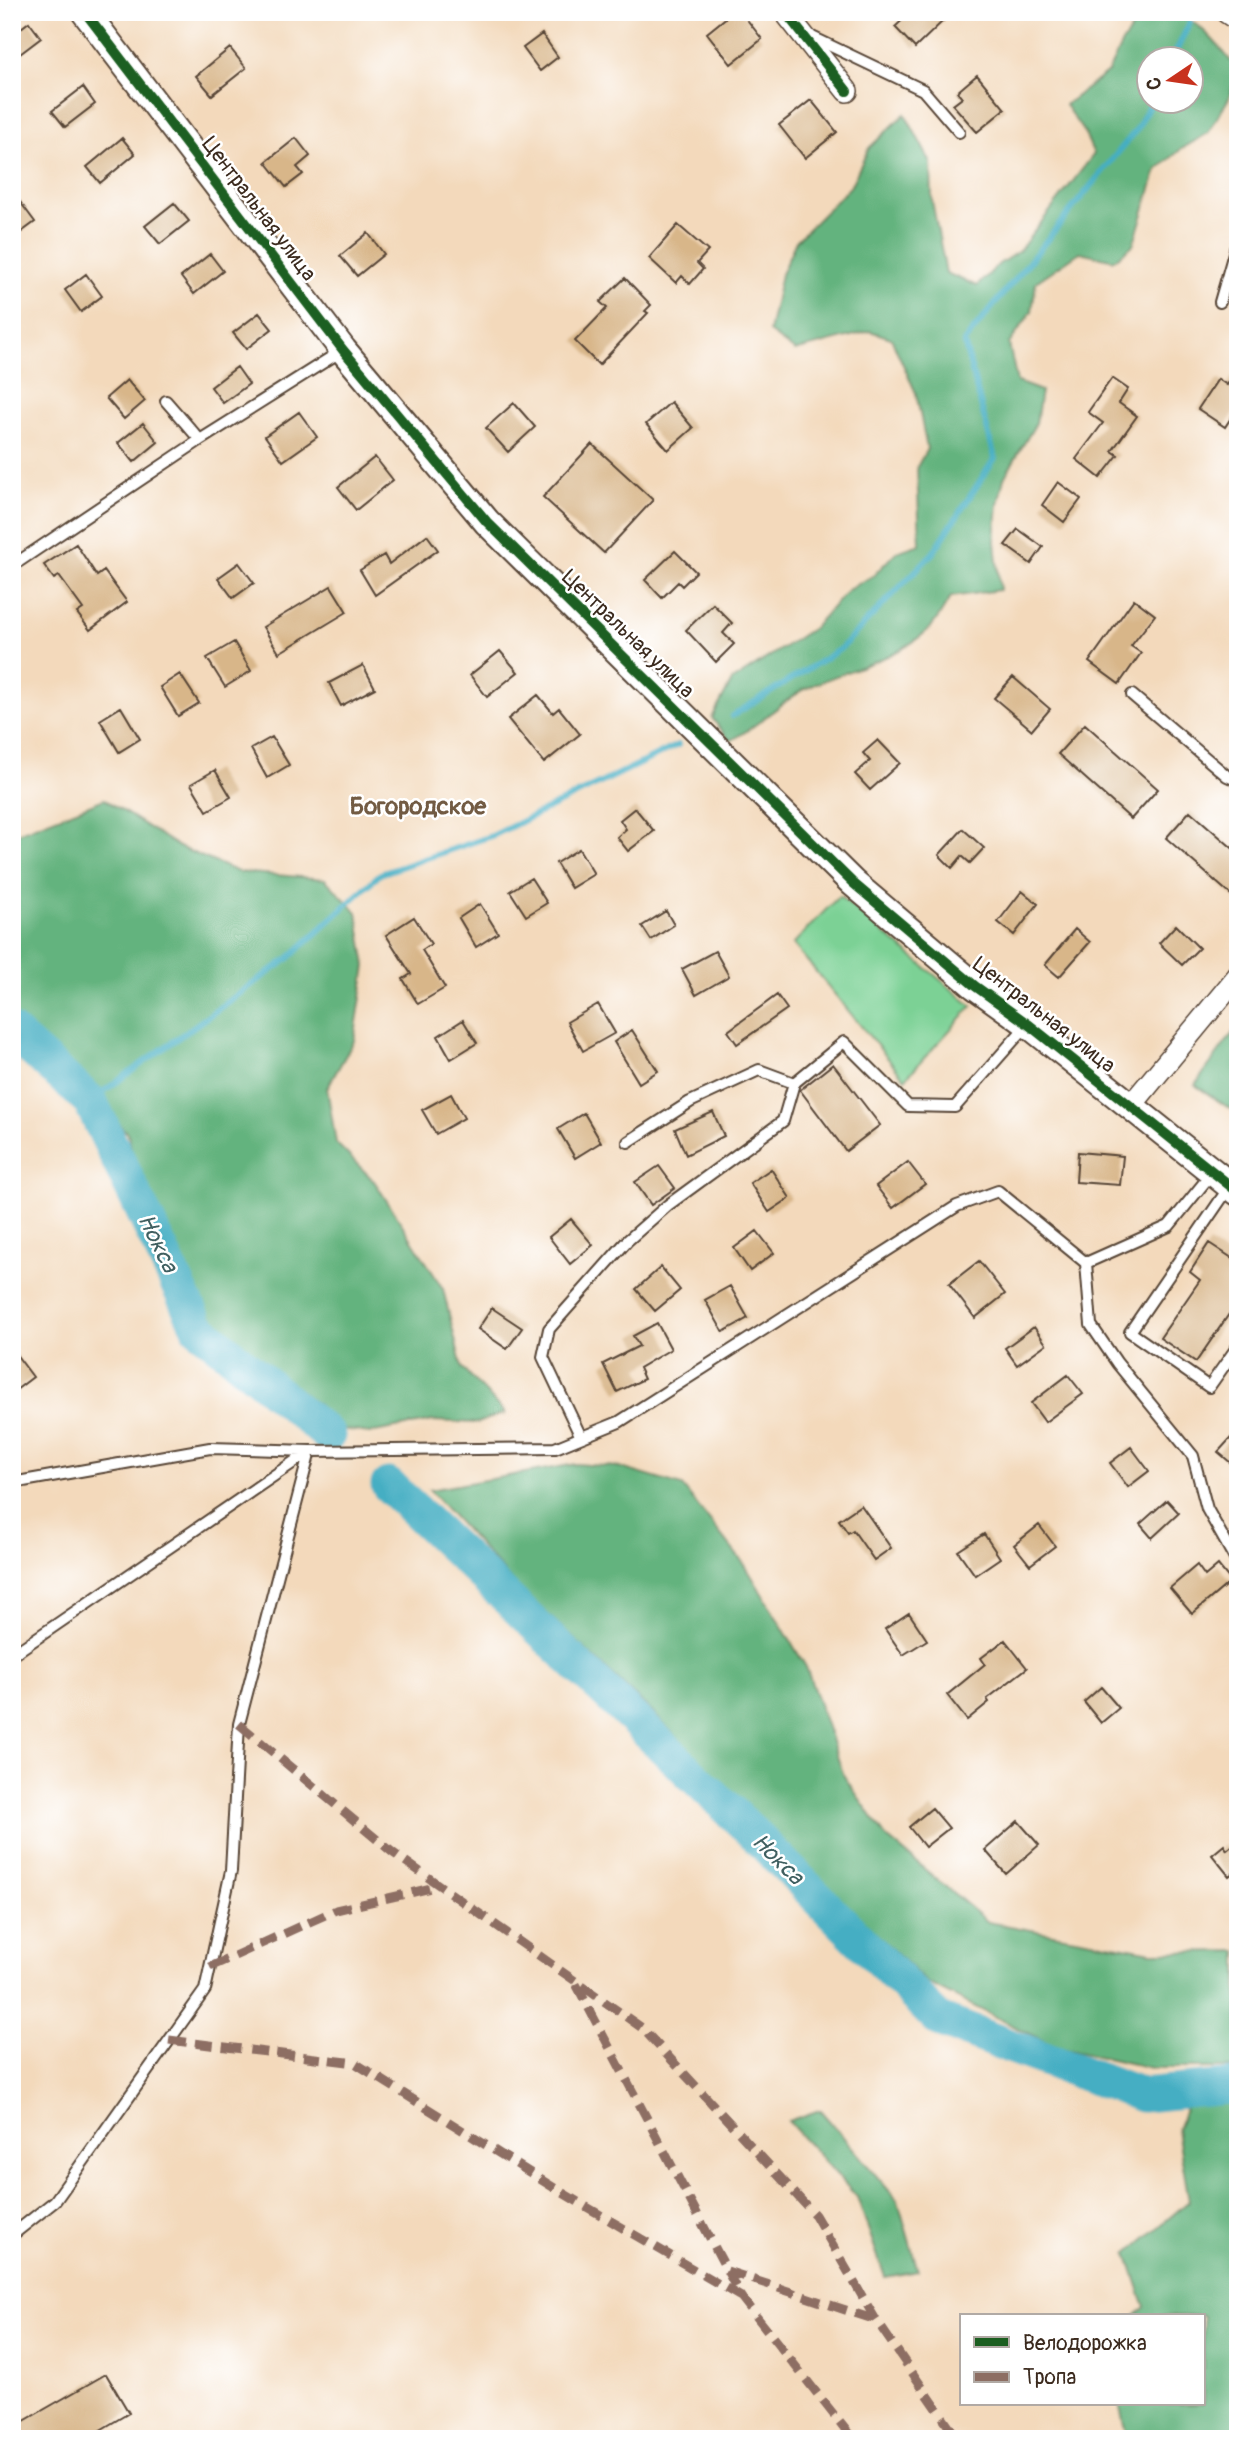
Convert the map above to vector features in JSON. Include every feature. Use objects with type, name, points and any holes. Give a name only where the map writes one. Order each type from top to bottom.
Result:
[{"type":"street","name":"Центральная улица","points":[[85,12],[343,350],[487,522],[853,883],[975,986],[1028,1024],[1129,1108],[1227,1184]]},
{"type":"street","points":[[785,12],[847,90]]},
{"type":"street","points":[[1226,12],[1238,20]]},
{"type":"street","points":[[1129,1108],[1238,976]]},
{"type":"lane","points":[[801,32],[923,90],[959,132]]},
{"type":"lane","points":[[1220,302],[1238,239]]},
{"type":"lane","points":[[12,566],[200,440],[343,350]]},
{"type":"lane","points":[[166,401],[200,440]]},
{"type":"lane","points":[[1132,695],[1227,776],[1238,781]]},
{"type":"lane","points":[[581,1437],[543,1356],[549,1329],[628,1241],[668,1205],[783,1121],[794,1083],[844,1042],[908,1106],[955,1107],[1028,1024]]},
{"type":"lane","points":[[628,1142],[690,1102],[759,1070],[794,1083]]},
{"type":"lane","points":[[1086,1263],[1169,1226],[1227,1184]]},
{"type":"lane","points":[[1227,1184],[1130,1332],[1209,1387],[1238,1346]]},
{"type":"lane","points":[[12,1482],[210,1448],[310,1451],[555,1448],[619,1422],[957,1206],[998,1191],[1086,1263],[1091,1325],[1117,1363],[1193,1456],[1207,1509],[1238,1564]]},
{"type":"lane","points":[[12,1655],[310,1451]]},
{"type":"lane","points":[[12,2235],[55,2201],[205,1990],[231,1871],[239,1724],[310,1451]]},
{"type":"green space","points":[[1160,11],[1181,15],[1200,27],[1238,70],[1229,98],[1208,133],[1180,150],[1157,170],[1133,245],[1114,260],[1080,252],[1036,282],[1032,311],[1009,344],[1017,382],[1041,391],[1036,423],[1004,478],[998,504],[995,542],[1000,590],[951,597],[933,625],[916,640],[886,657],[805,689],[730,741],[712,718],[732,681],[813,628],[848,590],[874,575],[896,552],[920,544],[917,467],[927,449],[916,393],[891,338],[870,331],[795,351],[769,332],[781,274],[796,241],[850,187],[869,148],[905,114],[931,163],[932,201],[946,273],[977,286],[999,264],[1019,251],[1094,154],[1085,134],[1065,105],[1108,72],[1122,43],[1143,12]]},
{"type":"green space","points":[[104,799],[179,847],[238,872],[325,879],[357,912],[366,966],[354,1041],[327,1088],[336,1143],[374,1181],[443,1289],[462,1368],[505,1413],[477,1423],[433,1421],[369,1433],[342,1429],[317,1404],[215,1323],[180,1264],[135,1169],[128,1134],[82,1084],[12,1018],[12,835]]},
{"type":"green space","points":[[839,896],[972,1006],[905,1079],[793,944]]},
{"type":"green space","points":[[1238,1026],[1238,1114],[1195,1085]]},
{"type":"green space","points":[[576,1464],[618,1467],[682,1486],[745,1565],[806,1667],[844,1776],[886,1837],[988,1922],[1152,1952],[1238,1951],[1238,2068],[1151,2068],[1056,2047],[927,1983],[749,1811],[650,1710],[514,1583],[429,1490]]},
{"type":"green space","points":[[1238,2095],[1238,2439],[1135,2439],[1126,2433],[1119,2406],[1204,2406],[1204,2314],[1137,2314],[1145,2307],[1127,2254],[1189,2201],[1177,2129],[1186,2107]]},
{"type":"green space","points":[[820,2110],[898,2201],[918,2271],[885,2277],[857,2197],[788,2121]]},
{"type":"building","points":[[733,12],[741,12],[762,39],[731,64],[707,33]]},
{"type":"building","points":[[911,12],[937,12],[944,20],[915,48],[895,27]]},
{"type":"building","points":[[29,22],[41,38],[12,60],[12,35]]},
{"type":"building","points":[[542,34],[558,57],[540,71],[523,48]]},
{"type":"building","points":[[230,48],[246,68],[212,95],[196,76]]},
{"type":"building","points":[[977,75],[1005,109],[977,132],[953,105],[962,98],[957,92]]},
{"type":"building","points":[[83,87],[95,104],[65,127],[52,111]]},
{"type":"building","points":[[811,100],[837,132],[805,158],[779,125]]},
{"type":"building","points":[[122,138],[135,154],[100,183],[87,167]]},
{"type":"building","points":[[296,138],[310,156],[297,167],[303,174],[286,187],[266,162]]},
{"type":"building","points":[[12,191],[35,222],[12,239]]},
{"type":"building","points":[[174,203],[189,221],[160,244],[145,226]]},
{"type":"building","points":[[678,225],[708,251],[697,263],[703,269],[690,284],[682,276],[676,283],[649,258]]},
{"type":"building","points":[[368,233],[384,254],[357,276],[340,256]]},
{"type":"building","points":[[210,254],[223,271],[194,294],[181,277]]},
{"type":"building","points":[[86,274],[102,296],[81,312],[65,290]]},
{"type":"building","points":[[625,278],[651,305],[645,311],[648,313],[599,365],[575,341],[607,308],[600,302]]},
{"type":"building","points":[[259,313],[272,329],[246,349],[233,333]]},
{"type":"building","points":[[237,367],[249,384],[223,403],[211,387]]},
{"type":"building","points":[[1238,368],[1238,407],[1225,427],[1198,409],[1218,379],[1227,385]]},
{"type":"building","points":[[1112,378],[1128,389],[1119,403],[1137,416],[1112,451],[1118,455],[1100,478],[1076,459],[1103,423],[1088,412]]},
{"type":"building","points":[[127,380],[145,401],[124,419],[106,398]]},
{"type":"building","points":[[671,402],[693,428],[668,450],[646,424]]},
{"type":"building","points":[[514,403],[535,427],[508,452],[486,428]]},
{"type":"building","points":[[299,412],[317,437],[283,461],[265,436]]},
{"type":"building","points":[[143,423],[158,442],[134,462],[118,443]]},
{"type":"building","points":[[592,444],[653,500],[604,553],[543,497]]},
{"type":"building","points":[[375,457],[393,480],[356,510],[338,487]]},
{"type":"building","points":[[1058,482],[1081,499],[1064,522],[1042,505]]},
{"type":"building","points":[[1018,529],[1043,547],[1031,564],[1005,545]]},
{"type":"building","points":[[427,535],[438,550],[375,595],[360,570],[384,555],[389,564]]},
{"type":"building","points":[[76,544],[97,576],[104,571],[127,602],[90,630],[77,613],[83,609],[59,576],[54,579],[44,565]]},
{"type":"building","points":[[675,551],[696,572],[682,586],[678,582],[662,598],[645,580]]},
{"type":"building","points":[[239,563],[254,583],[233,598],[218,578]]},
{"type":"building","points":[[331,586],[347,612],[279,653],[263,627]]},
{"type":"building","points":[[1134,599],[1155,615],[1131,646],[1141,653],[1119,684],[1089,662]]},
{"type":"building","points":[[713,604],[732,623],[723,633],[734,644],[716,662],[686,630]]},
{"type":"building","points":[[234,642],[251,671],[225,687],[207,658]]},
{"type":"building","points":[[500,651],[518,672],[487,697],[470,675]]},
{"type":"building","points":[[363,665],[375,688],[341,706],[329,683]]},
{"type":"building","points":[[180,674],[199,703],[178,716],[160,687]]},
{"type":"building","points":[[1013,677],[1050,709],[1032,730],[994,698]]},
{"type":"building","points":[[538,695],[553,713],[559,708],[580,734],[544,763],[508,719]]},
{"type":"building","points":[[121,707],[140,739],[119,752],[100,720]]},
{"type":"building","points":[[1085,724],[1158,789],[1131,819],[1058,754]]},
{"type":"building","points":[[272,737],[289,765],[267,778],[251,749]]},
{"type":"building","points":[[878,740],[900,763],[870,790],[855,774],[870,761],[863,753]]},
{"type":"building","points":[[215,770],[231,797],[207,811],[191,784]]},
{"type":"building","points":[[635,808],[654,831],[628,851],[617,837],[626,829],[620,820]]},
{"type":"building","points":[[1190,811],[1238,853],[1238,901],[1166,838]]},
{"type":"building","points":[[963,829],[984,848],[970,863],[962,856],[952,868],[939,855]]},
{"type":"building","points":[[579,849],[594,874],[571,888],[556,863]]},
{"type":"building","points":[[531,878],[547,903],[526,916],[510,891]]},
{"type":"building","points":[[1022,891],[1038,904],[1014,935],[998,922]]},
{"type":"building","points":[[480,904],[498,933],[476,947],[459,918]]},
{"type":"building","points":[[666,911],[674,925],[651,940],[642,926]]},
{"type":"building","points":[[414,917],[431,944],[422,950],[445,988],[418,1004],[403,979],[411,974],[386,935]]},
{"type":"building","points":[[1176,925],[1199,948],[1182,965],[1159,943]]},
{"type":"building","points":[[1075,929],[1090,942],[1059,977],[1045,965]]},
{"type":"building","points":[[715,951],[729,976],[696,995],[682,969]]},
{"type":"building","points":[[777,995],[787,1009],[737,1044],[728,1031]]},
{"type":"building","points":[[598,1004],[615,1033],[583,1051],[567,1022]]},
{"type":"building","points":[[463,1020],[477,1043],[451,1059],[438,1036]]},
{"type":"building","points":[[632,1030],[658,1071],[639,1083],[614,1042]]},
{"type":"building","points":[[833,1064],[880,1125],[846,1151],[800,1090]]},
{"type":"building","points":[[451,1094],[464,1118],[436,1134],[422,1110]]},
{"type":"building","points":[[713,1112],[724,1136],[686,1155],[675,1129]]},
{"type":"building","points":[[584,1113],[601,1142],[575,1158],[558,1129]]},
{"type":"building","points":[[1078,1152],[1123,1156],[1120,1185],[1076,1182]]},
{"type":"building","points":[[908,1162],[925,1184],[893,1208],[876,1186]]},
{"type":"building","points":[[659,1166],[675,1188],[651,1205],[635,1182]]},
{"type":"building","points":[[771,1169],[790,1198],[769,1212],[750,1183]]},
{"type":"building","points":[[571,1219],[593,1245],[570,1264],[549,1237]]},
{"type":"building","points":[[757,1231],[774,1253],[750,1271],[734,1248]]},
{"type":"building","points":[[1209,1243],[1238,1262],[1238,1301],[1196,1362],[1160,1338],[1200,1280],[1190,1272]]},
{"type":"building","points":[[979,1261],[1005,1294],[975,1318],[949,1284]]},
{"type":"building","points":[[661,1267],[680,1290],[655,1311],[636,1289]]},
{"type":"building","points":[[730,1286],[748,1318],[723,1332],[705,1300]]},
{"type":"building","points":[[492,1308],[522,1328],[507,1349],[478,1329]]},
{"type":"building","points":[[657,1323],[671,1349],[639,1368],[644,1379],[617,1392],[603,1364],[639,1346],[633,1336]]},
{"type":"building","points":[[1034,1327],[1046,1344],[1017,1365],[1005,1348]]},
{"type":"building","points":[[12,1349],[33,1377],[12,1393]]},
{"type":"building","points":[[1068,1375],[1083,1394],[1045,1422],[1031,1403]]},
{"type":"building","points":[[1238,1430],[1238,1469],[1218,1452]]},
{"type":"building","points":[[1131,1447],[1149,1471],[1128,1487],[1110,1463]]},
{"type":"building","points":[[1167,1500],[1179,1513],[1152,1538],[1140,1524]]},
{"type":"building","points":[[861,1505],[891,1548],[874,1560],[853,1530],[848,1533],[839,1520]]},
{"type":"building","points":[[1039,1525],[1055,1546],[1030,1565],[1014,1545]]},
{"type":"building","points":[[984,1534],[1000,1558],[975,1575],[958,1551]]},
{"type":"building","points":[[1197,1565],[1205,1576],[1218,1565],[1231,1581],[1192,1614],[1170,1588]]},
{"type":"building","points":[[909,1613],[927,1640],[903,1655],[885,1629]]},
{"type":"building","points":[[1005,1640],[1027,1668],[987,1699],[989,1702],[967,1720],[947,1695],[985,1664],[981,1658]]},
{"type":"building","points":[[1101,1687],[1119,1708],[1101,1723],[1084,1702]]},
{"type":"building","points":[[932,1808],[949,1828],[925,1847],[909,1827]]},
{"type":"building","points":[[1018,1821],[1039,1845],[1006,1874],[985,1850]]},
{"type":"building","points":[[1238,1841],[1238,1869],[1229,1876],[1212,1855],[1224,1845],[1227,1850]]},
{"type":"building","points":[[106,2374],[129,2413],[85,2439],[12,2439],[12,2428]]},
{"type":"waterway","points":[[1179,46],[1190,22]]},
{"type":"waterway","points":[[732,716],[840,649],[933,553],[995,458],[964,342],[1137,129],[1144,116]]},
{"type":"waterway","points":[[90,1101],[289,958],[380,874],[494,835],[678,745]]},
{"type":"waterway","name":"Нокса","points":[[12,1032],[90,1101],[198,1327],[328,1435]]},
{"type":"waterway","name":"Нокса","points":[[388,1485],[750,1830],[939,2020],[1142,2095],[1238,2086]]},
{"type":"marked path","points":[[239,1724],[392,1852],[642,2028],[815,2215],[876,2320],[958,2439]]},
{"type":"marked path","points":[[210,1967],[336,1910],[440,1886]]},
{"type":"marked path","points":[[576,1984],[741,2297],[853,2439]]},
{"type":"marked path","points":[[169,2040],[355,2063],[556,2189],[741,2297]]},
{"type":"marked path","points":[[727,2271],[876,2320]]},
{"type":"cycle path","points":[[85,12],[343,350],[487,522],[853,883],[975,986],[1028,1024],[1238,1192]]},
{"type":"cycle path","points":[[785,12],[847,91]]},
{"type":"district","name":"Богородское","points":[[418,806]]}]
